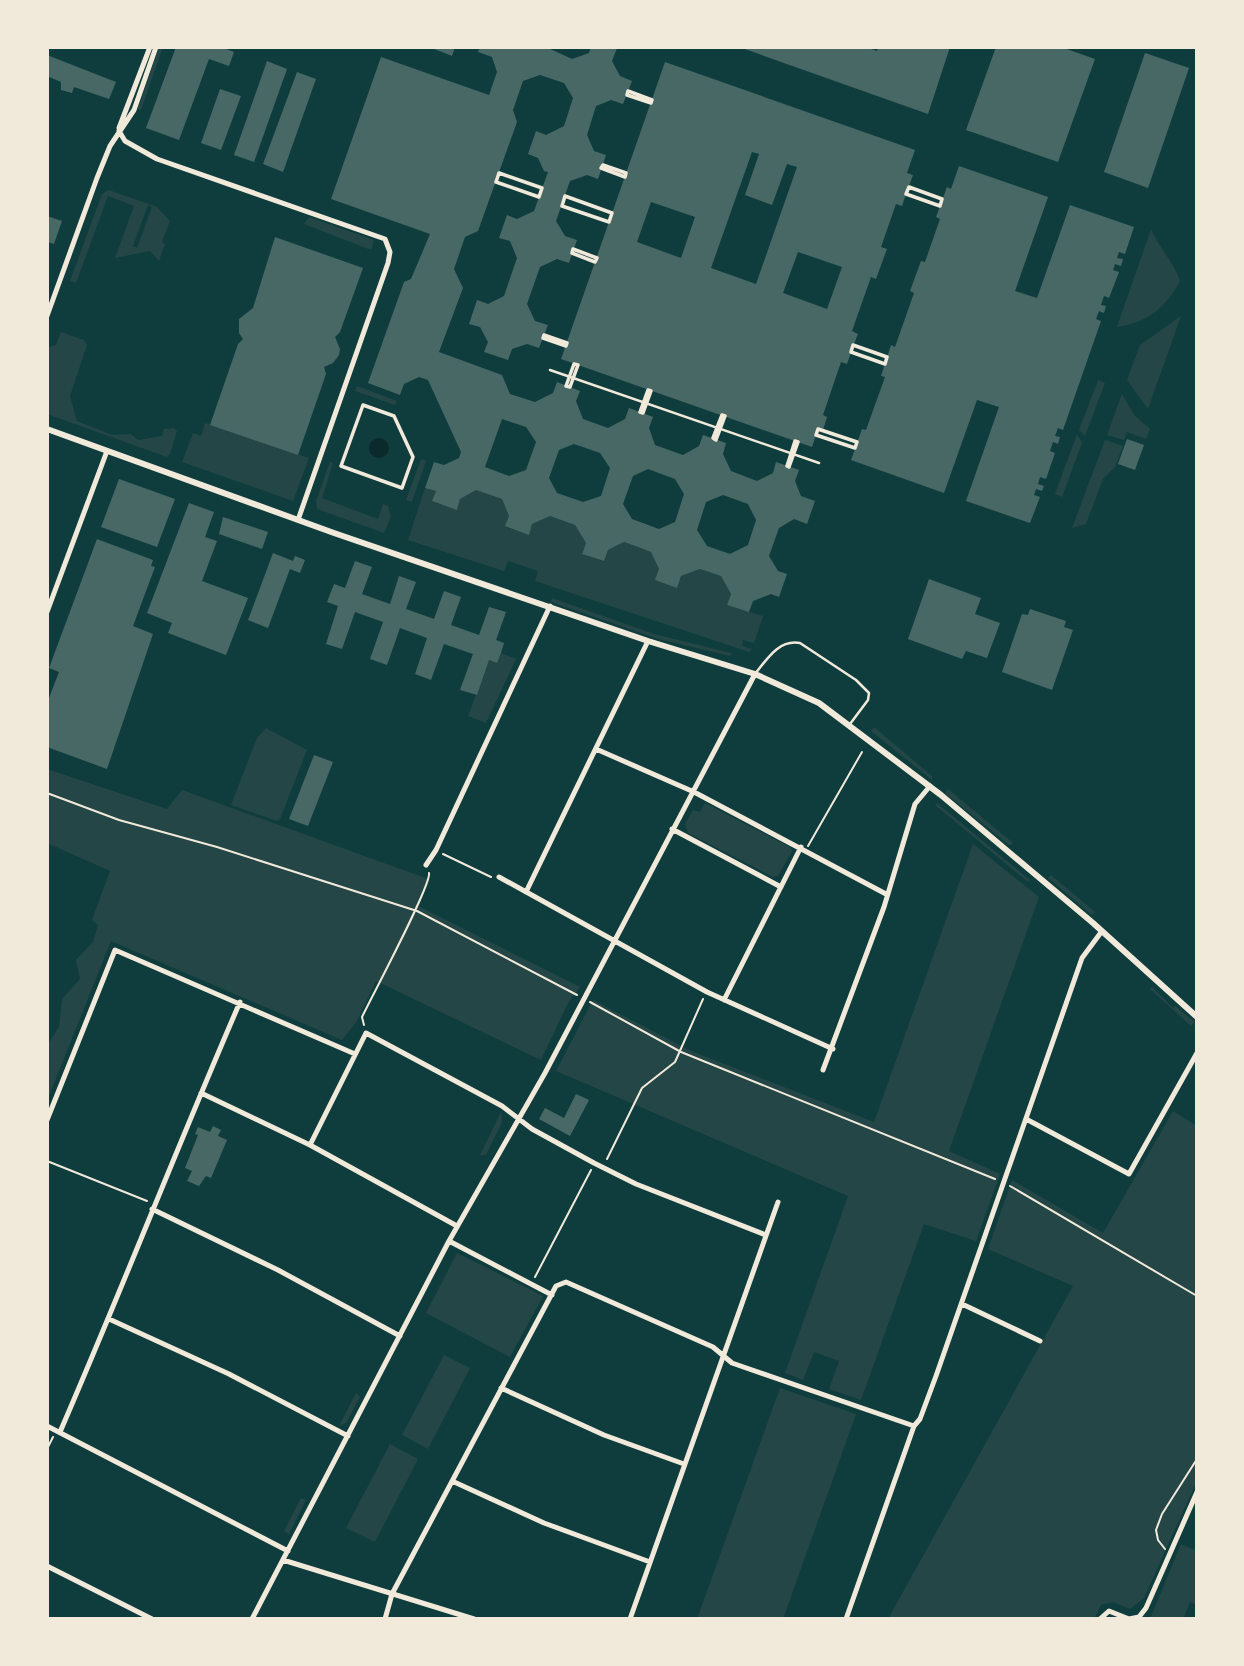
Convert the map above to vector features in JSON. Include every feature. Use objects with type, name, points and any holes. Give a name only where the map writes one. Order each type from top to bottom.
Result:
[{"type":"street","points":[[47,316],[97,178],[150,47]]},
{"type":"street","points":[[118,131],[131,116],[156,47]]},
{"type":"street","points":[[628,91],[652,100],[651,103],[627,95],[628,91]]},
{"type":"street","points":[[118,131],[125,141],[157,159],[385,239],[389,246],[388,263],[298,520]]},
{"type":"street","points":[[603,165],[626,173],[625,177],[601,169],[603,165]]},
{"type":"street","points":[[499,173],[542,188],[539,197],[496,182],[499,173]]},
{"type":"street","points":[[909,187],[943,199],[940,206],[906,194],[909,187]]},
{"type":"street","points":[[565,196],[612,213],[609,222],[562,206],[565,196]]},
{"type":"street","points":[[573,249],[597,258],[595,262],[572,253],[573,249]]},
{"type":"street","points":[[544,335],[567,343],[566,346],[543,338],[544,335]]},
{"type":"street","points":[[853,345],[887,357],[885,364],[851,352],[853,345]]},
{"type":"street","points":[[574,364],[578,365],[570,387],[566,386],[574,364]]},
{"type":"street","points":[[648,390],[651,391],[643,414],[640,412],[648,390]]},
{"type":"street","points":[[363,405],[394,416],[413,457],[402,488],[341,466],[363,405]]},
{"type":"street","points":[[722,415],[724,416],[716,440],[722,415]]},
{"type":"street","points":[[47,429],[298,520],[648,641],[755,674],[819,703],[930,786],[1102,931],[1197,1017]]},
{"type":"street","points":[[818,429],[857,442],[855,448],[816,435],[818,429]]},
{"type":"street","points":[[795,441],[799,442],[789,467],[786,466],[795,441]]},
{"type":"street","points":[[47,612],[107,451]]},
{"type":"street","points":[[426,865],[436,850],[550,606]]},
{"type":"street","points":[[526,892],[648,641]]},
{"type":"street","points":[[252,1619],[449,1241],[614,941],[755,674]]},
{"type":"street","points":[[596,750],[694,792],[886,894]]},
{"type":"street","points":[[823,1070],[884,907],[915,804],[930,786]]},
{"type":"street","points":[[672,829],[780,887]]},
{"type":"street","points":[[724,1000],[780,887],[803,848]]},
{"type":"street","points":[[499,877],[707,992],[832,1049]]},
{"type":"street","points":[[846,1619],[914,1426],[920,1419],[962,1304],[1082,958],[1102,931]]},
{"type":"street","points":[[47,1120],[116,950],[355,1054]]},
{"type":"street","points":[[60,1432],[140,1247],[153,1206],[240,1002]]},
{"type":"street","points":[[310,1144],[366,1033],[519,1117],[532,1129],[594,1163],[694,1208],[766,1236]]},
{"type":"street","points":[[1027,1119],[1129,1174],[1197,1053]]},
{"type":"street","points":[[201,1093],[310,1144],[457,1226]]},
{"type":"street","points":[[630,1619],[778,1202]]},
{"type":"street","points":[[153,1206],[278,1269],[400,1336]]},
{"type":"street","points":[[449,1241],[552,1295]]},
{"type":"street","points":[[385,1619],[392,1594],[501,1388],[556,1286],[566,1282],[713,1348],[732,1363],[914,1426]]},
{"type":"street","points":[[962,1304],[1040,1341]]},
{"type":"street","points":[[109,1319],[229,1374],[348,1436]]},
{"type":"street","points":[[501,1388],[604,1435],[684,1464]]},
{"type":"street","points":[[47,1426],[288,1550]]},
{"type":"street","points":[[452,1481],[544,1523],[650,1562]]},
{"type":"street","points":[[1101,1619],[1109,1611],[1129,1619],[1139,1617],[1146,1608],[1197,1492]]},
{"type":"street","points":[[283,1560],[474,1619]]},
{"type":"street","points":[[47,1566],[152,1619]]},
{"type":"lane","points":[[550,370],[819,463]]},
{"type":"lane","points":[[755,674],[782,645],[790,641],[800,643],[856,680],[869,692],[868,700],[850,724]]},
{"type":"path","points":[[803,848],[862,752]]},
{"type":"path","points":[[47,793],[119,820],[217,847],[416,911],[578,996]]},
{"type":"path","points":[[436,850],[486,876],[499,877]]},
{"type":"path","points":[[366,1033],[362,1017],[430,878],[426,865]]},
{"type":"path","points":[[603,1167],[642,1088],[667,1070],[681,1052],[707,992]]},
{"type":"path","points":[[590,1002],[681,1052],[805,1104],[941,1154],[1004,1183],[1197,1296]]},
{"type":"path","points":[[47,1161],[153,1206]]},
{"type":"path","points":[[532,1284],[594,1163]]},
{"type":"path","points":[[47,1449],[53,1436],[60,1432]]},
{"type":"path","points":[[1170,1553],[1157,1540],[1159,1522],[1197,1459]]},
{"type":"shaded area","points":[[159,47],[163,47],[141,110],[138,109]]},
{"type":"shaded area","points":[[109,190],[157,207],[170,221],[162,242],[165,244],[159,261],[150,251],[115,258],[134,206],[108,196],[76,283],[70,281],[102,194]],"holes":[[[148,205],[152,207],[137,248],[133,246]]]},
{"type":"shaded area","points":[[309,217],[374,240],[371,250],[304,224]]},
{"type":"shaded area","points":[[1151,229],[1180,281],[1154,313],[1137,322],[1117,327]]},
{"type":"shaded area","points":[[1181,316],[1148,409],[1127,380],[1140,345]]},
{"type":"shaded area","points":[[61,332],[84,340],[87,345],[70,396],[77,421],[112,435],[131,434],[138,440],[162,436],[164,429],[174,428],[177,431],[167,457],[47,414],[47,347],[56,345]]},
{"type":"shaded area","points":[[1098,380],[1105,383],[1085,436],[1079,430]]},
{"type":"shaded area","points":[[357,386],[397,401],[395,405],[355,391]]},
{"type":"shaded area","points":[[1122,394],[1134,415],[1150,429],[1146,439],[1127,432],[1124,440],[1107,435]]},
{"type":"shaded area","points":[[205,423],[309,458],[293,501],[182,462],[193,433],[201,436]]},
{"type":"shaded area","points":[[1077,434],[1082,443],[1062,497],[1055,494]]},
{"type":"shaded area","points":[[375,438],[383,438],[389,448],[383,458],[375,458],[369,452],[369,444]]},
{"type":"shaded area","points":[[1105,440],[1123,446],[1115,467],[1103,479],[1086,524],[1072,528]]},
{"type":"shaded area","points":[[421,459],[426,461],[412,502],[406,500]]},
{"type":"shaded area","points":[[330,462],[333,463],[322,498],[378,519],[383,504],[388,506],[391,517],[384,533],[317,509],[316,501]]},
{"type":"shaded area","points":[[425,488],[436,491],[433,502],[457,509],[460,499],[476,490],[502,499],[509,516],[506,527],[528,534],[532,524],[550,516],[575,525],[586,543],[582,554],[603,561],[608,550],[624,542],[651,552],[677,587],[681,576],[700,569],[721,576],[731,594],[727,605],[763,616],[754,643],[743,640],[742,646],[752,649],[749,652],[535,581],[538,571],[508,561],[504,571],[408,540]]},
{"type":"shaded area","points":[[552,598],[654,634],[732,653],[730,656],[658,639],[551,602]]},
{"type":"shaded area","points":[[501,653],[516,659],[486,723],[468,716],[489,660],[497,663]]},
{"type":"shaded area","points":[[874,727],[932,776],[932,780],[871,731]]},
{"type":"shaded area","points":[[266,728],[307,750],[277,821],[231,805],[257,738]]},
{"type":"shaded area","points":[[47,769],[167,809],[182,790],[428,879],[416,905],[580,987],[568,1003],[541,1060],[376,981],[357,1021],[342,1040],[111,941],[47,1101],[47,1045],[59,1027],[62,999],[80,979],[76,960],[93,942],[98,925],[92,920],[110,871],[47,843]]},
{"type":"shaded area","points":[[948,789],[1013,844],[1009,845],[945,793]]},
{"type":"shaded area","points":[[705,803],[790,847],[792,851],[778,876],[773,877],[688,833],[685,824],[693,810],[700,812]]},
{"type":"shaded area","points":[[937,803],[1030,880],[1028,882],[935,805]]},
{"type":"shaded area","points":[[973,844],[1039,897],[949,1151],[1000,1174],[976,1241],[924,1224],[861,1400],[829,1389],[839,1361],[814,1352],[803,1380],[785,1373],[848,1196],[556,1071],[593,1000],[691,1051],[874,1122]]},
{"type":"shaded area","points":[[1051,875],[1095,912],[1092,915],[1048,878]]},
{"type":"shaded area","points":[[1152,987],[1173,1008],[1175,1006],[1195,1022],[1191,1026],[1150,989]]},
{"type":"shaded area","points":[[1173,1111],[1197,1126],[1197,1481],[1144,1598],[1130,1609],[1113,1602],[1101,1605],[1094,1619],[888,1619],[1073,1286],[988,1249],[1012,1180],[1103,1233]]},
{"type":"shaded area","points":[[501,1112],[502,1122],[486,1155],[480,1155]]},
{"type":"shaded area","points":[[457,1253],[543,1296],[510,1357],[426,1313]]},
{"type":"shaded area","points":[[444,1355],[470,1368],[428,1449],[402,1435]]},
{"type":"shaded area","points":[[780,1388],[856,1414],[783,1619],[697,1619]]},
{"type":"shaded area","points":[[356,1393],[360,1397],[346,1423],[339,1426]]},
{"type":"shaded area","points":[[390,1444],[418,1459],[375,1542],[346,1528]]},
{"type":"shaded area","points":[[301,1498],[306,1500],[289,1534],[284,1531]]},
{"type":"shaded area","points":[[1181,1544],[1197,1551],[1197,1605],[1190,1602],[1183,1619],[1150,1619]]},
{"type":"building","points":[[176,47],[221,47],[234,52],[229,66],[209,59],[179,140],[146,128]]},
{"type":"building","points":[[429,47],[455,47],[452,56]]},
{"type":"building","points":[[480,47],[546,47],[572,59],[589,53],[591,47],[614,47],[617,48],[612,61],[620,76],[632,81],[623,104],[611,100],[596,106],[587,135],[594,151],[606,155],[598,179],[587,175],[570,181],[556,221],[565,236],[577,240],[569,263],[557,259],[540,267],[527,304],[535,321],[548,325],[539,348],[527,344],[512,349],[508,360],[484,352],[488,342],[480,327],[469,324],[477,300],[488,304],[504,296],[517,258],[510,241],[499,238],[507,215],[517,219],[534,211],[548,172],[544,171],[538,158],[528,154],[536,131],[546,135],[564,126],[573,98],[564,83],[540,75],[523,81],[513,110],[517,122],[478,231],[465,237],[454,269],[463,288],[439,352],[502,375],[510,394],[535,402],[553,393],[557,382],[580,391],[576,401],[583,419],[608,428],[625,419],[629,408],[653,417],[649,428],[655,445],[683,455],[699,446],[703,435],[726,443],[723,454],[731,471],[757,481],[773,473],[776,462],[799,470],[795,481],[801,496],[815,501],[807,524],[794,519],[779,528],[769,556],[778,571],[787,574],[779,597],[771,594],[753,601],[749,612],[727,605],[731,594],[721,576],[700,569],[681,576],[677,588],[655,580],[659,569],[651,552],[638,547],[624,542],[608,550],[604,561],[582,554],[586,543],[575,525],[550,516],[532,524],[529,535],[505,526],[509,516],[502,499],[476,490],[460,499],[457,510],[432,501],[436,491],[425,488],[434,462],[444,465],[459,458],[461,452],[428,380],[419,377],[404,384],[400,395],[368,383],[404,282],[411,279],[430,234],[331,199],[381,57],[489,95],[497,72],[492,57],[478,52]],"holes":[[[502,419],[526,427],[536,442],[526,470],[509,476],[485,467]],[[574,444],[600,453],[610,468],[601,496],[583,502],[557,493],[549,478],[559,450]],[[648,469],[675,479],[684,494],[675,522],[659,529],[632,519],[623,504],[633,476]],[[723,495],[748,504],[756,520],[748,545],[730,554],[707,546],[697,530],[706,502]]]},
{"type":"building","points":[[739,47],[866,47],[877,51],[878,47],[950,47],[928,114]]},
{"type":"building","points":[[996,47],[1061,47],[1095,59],[1058,162],[966,130]]},
{"type":"building","points":[[1145,53],[1189,68],[1148,188],[1104,172]]},
{"type":"building","points":[[47,55],[116,82],[109,99],[74,87],[72,93],[61,90],[61,82],[47,76]]},
{"type":"building","points":[[267,61],[287,69],[254,162],[234,155]]},
{"type":"building","points":[[665,62],[915,150],[907,173],[913,175],[902,206],[896,204],[881,247],[887,249],[876,279],[871,277],[852,331],[858,334],[847,364],[841,362],[823,415],[827,417],[823,430],[818,429],[812,447],[561,359]],"holes":[[[752,152],[759,154],[745,195],[772,205],[787,164],[797,167],[756,284],[711,268]],[[651,202],[695,217],[681,258],[637,242]],[[798,252],[842,267],[827,309],[783,293]]]},
{"type":"building","points":[[297,72],[316,79],[283,172],[263,164]]},
{"type":"building","points":[[220,89],[241,96],[221,150],[201,143]]},
{"type":"building","points":[[959,166],[1048,197],[1015,291],[1037,298],[1070,205],[1134,227],[1125,254],[1119,252],[1117,258],[1123,259],[1121,266],[1115,264],[1113,270],[1119,272],[1109,298],[1104,296],[1101,305],[1106,306],[1104,313],[1099,311],[1096,319],[1101,321],[1063,430],[1058,428],[1055,436],[1060,437],[1058,444],[1053,442],[1050,451],[1055,453],[1046,479],[1040,477],[1038,484],[1044,486],[1042,491],[1036,489],[1034,495],[1040,497],[1030,523],[966,501],[999,407],[977,400],[944,493],[851,460],[862,429],[866,430],[885,377],[881,376],[891,345],[895,347],[914,293],[910,291],[921,261],[925,262],[940,219],[936,217],[947,187],[951,189]]},
{"type":"building","points":[[47,216],[62,221],[54,244],[47,242]]},
{"type":"building","points":[[275,237],[363,268],[340,332],[335,337],[340,349],[339,355],[333,363],[324,367],[326,374],[298,455],[210,425],[238,344],[243,339],[239,333],[239,319],[253,308]]},
{"type":"building","points":[[1127,439],[1144,445],[1135,470],[1118,464]]},
{"type":"building","points":[[119,479],[175,499],[157,547],[101,527]]},
{"type":"building","points":[[189,503],[214,512],[205,537],[217,541],[202,581],[248,598],[226,655],[168,633],[172,623],[147,613]]},
{"type":"building","points":[[223,517],[268,532],[262,549],[219,534]]},
{"type":"building","points":[[97,539],[153,560],[151,566],[155,567],[133,626],[153,634],[107,769],[47,747],[47,703],[59,672],[49,668]]},
{"type":"building","points":[[273,553],[293,561],[295,556],[305,560],[300,573],[290,569],[268,628],[248,620]]},
{"type":"building","points":[[355,561],[372,567],[362,594],[390,604],[399,576],[416,582],[406,609],[434,619],[444,591],[461,597],[451,625],[479,635],[489,607],[506,612],[496,640],[504,643],[501,653],[497,663],[489,660],[477,695],[460,690],[473,654],[444,644],[431,680],[415,674],[427,638],[400,628],[387,665],[370,659],[383,622],[355,612],[342,649],[326,644],[338,606],[327,602],[334,584],[345,588]]},
{"type":"building","points":[[929,579],[981,598],[975,614],[1000,623],[987,658],[966,651],[962,659],[908,639]]},
{"type":"building","points":[[1030,609],[1066,621],[1064,627],[1073,630],[1052,690],[1002,672],[1022,614],[1028,615]]},
{"type":"building","points":[[314,755],[333,762],[308,826],[289,819]]},
{"type":"building","points":[[576,1094],[589,1100],[570,1136],[539,1119],[545,1108],[564,1118]]},
{"type":"building","points":[[213,1126],[221,1130],[218,1136],[227,1140],[211,1178],[206,1176],[199,1186],[187,1181],[192,1171],[185,1168],[198,1135],[195,1134],[198,1127],[210,1132]]}]
